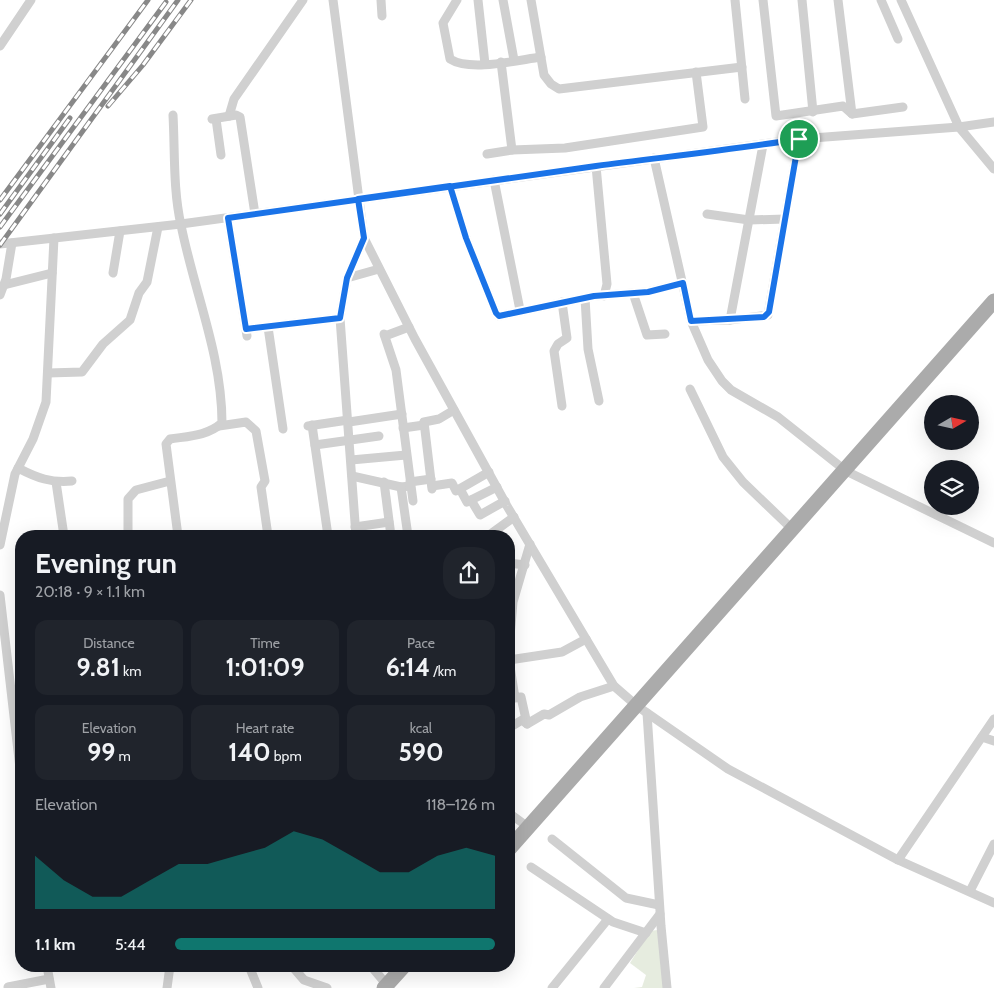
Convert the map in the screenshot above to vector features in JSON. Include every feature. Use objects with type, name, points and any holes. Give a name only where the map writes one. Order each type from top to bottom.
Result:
[{"type":"main road","points":[[515,842],[642,709],[793,530],[994,301]]},
{"type":"main road","points":[[386,986],[398,972]]},
{"type":"street","points":[[2,40],[31,0]]},
{"type":"street","points":[[229,116],[234,100],[303,0]]},
{"type":"street","points":[[333,0],[364,238],[454,410],[514,517],[614,686],[642,709],[728,769],[898,860],[994,903]]},
{"type":"street","points":[[381,0],[382,16]]},
{"type":"street","points":[[457,0],[443,23],[450,59],[464,65],[541,57]]},
{"type":"street","points":[[478,0],[486,64]]},
{"type":"street","points":[[503,0],[514,60]]},
{"type":"street","points":[[531,0],[544,75],[550,84],[559,89],[742,67]]},
{"type":"street","points":[[735,0],[745,99]]},
{"type":"street","points":[[763,0],[776,116],[813,112],[843,106],[852,114],[903,107]]},
{"type":"street","points":[[802,0],[813,112]]},
{"type":"street","points":[[838,0],[852,114]]},
{"type":"street","points":[[882,0],[898,39]]},
{"type":"street","points":[[901,0],[959,127],[994,169]]},
{"type":"street","points":[[501,62],[512,150]]},
{"type":"street","points":[[487,154],[512,150],[565,148],[703,127],[696,72]]},
{"type":"street","points":[[173,115],[180,224],[209,333],[222,404],[222,423],[219,426]]},
{"type":"street","points":[[221,156],[214,119],[236,115],[240,117],[254,214]]},
{"type":"street","points":[[0,244],[228,218],[799,139],[959,127],[994,122]]},
{"type":"street","points":[[691,321],[730,320],[768,315],[799,139]]},
{"type":"street","points":[[730,320],[763,145]]},
{"type":"street","points":[[654,158],[691,321],[708,360],[731,390],[778,417],[846,471],[994,543]]},
{"type":"street","points":[[596,166],[607,284],[604,296]]},
{"type":"street","points":[[494,180],[520,310]]},
{"type":"street","points":[[450,186],[466,238],[496,313],[499,316],[562,302],[633,293],[683,283]]},
{"type":"street","points":[[708,214],[749,220],[785,219]]},
{"type":"street","points":[[228,218],[247,332],[268,327],[340,318]]},
{"type":"street","points":[[48,373],[82,372],[103,344],[130,320],[139,293],[148,282],[158,227]]},
{"type":"street","points":[[113,272],[120,231]]},
{"type":"street","points":[[0,545],[18,468],[33,439],[46,402],[54,238]]},
{"type":"street","points":[[356,530],[340,318],[347,278],[364,238]]},
{"type":"street","points":[[0,295],[4,285],[12,243]]},
{"type":"street","points":[[347,278],[379,269]]},
{"type":"street","points":[[4,285],[52,273]]},
{"type":"street","points":[[633,293],[647,335],[666,334]]},
{"type":"street","points":[[585,298],[588,349],[599,401]]},
{"type":"street","points":[[562,302],[568,338],[558,344],[554,351],[562,406]]},
{"type":"street","points":[[268,327],[283,429]]},
{"type":"street","points":[[408,530],[406,455],[402,414],[396,370],[385,335],[409,327]]},
{"type":"street","points":[[690,389],[723,457],[743,482],[793,530]]},
{"type":"street","points":[[403,428],[439,419],[454,410]]},
{"type":"street","points":[[327,530],[315,444],[310,425],[402,414]]},
{"type":"street","points":[[177,530],[166,444],[170,439],[201,434],[219,426],[246,422],[256,430],[265,482],[261,488],[267,530]]},
{"type":"street","points":[[424,424],[431,485]]},
{"type":"street","points":[[315,444],[379,436]]},
{"type":"street","points":[[351,460],[406,455]]},
{"type":"street","points":[[18,468],[37,478],[56,482],[72,481]]},
{"type":"street","points":[[352,476],[407,485],[452,483],[456,491],[489,472]]},
{"type":"street","points":[[128,530],[128,499],[136,490],[170,481]]},
{"type":"street","points":[[56,482],[63,530]]},
{"type":"street","points":[[384,482],[390,530]]},
{"type":"street","points":[[407,485],[413,501]]},
{"type":"street","points":[[460,488],[467,502],[497,486]]},
{"type":"street","points":[[471,500],[480,515],[505,501]]},
{"type":"street","points":[[496,530],[514,517]]},
{"type":"street","points":[[363,530],[389,522]]},
{"type":"street","points":[[515,596],[530,544]]},
{"type":"street","points":[[515,563],[525,564]]},
{"type":"street","points":[[0,594],[15,725]]},
{"type":"street","points":[[515,659],[562,652],[586,638]]},
{"type":"street","points":[[527,724],[544,714],[549,715],[580,697],[614,686]]},
{"type":"street","points":[[515,698],[520,697],[527,724]]},
{"type":"street","points":[[642,709],[667,988]]},
{"type":"street","points":[[898,860],[994,719]]},
{"type":"street","points":[[515,724],[522,720],[527,724]]},
{"type":"street","points":[[982,737],[994,741]]},
{"type":"street","points":[[515,817],[528,827]]},
{"type":"street","points":[[552,839],[626,898],[659,910]]},
{"type":"street","points":[[970,891],[994,844]]},
{"type":"street","points":[[532,867],[608,918],[646,933]]},
{"type":"street","points":[[604,988],[646,933],[659,910]]},
{"type":"street","points":[[552,988],[608,918]]},
{"type":"street","points":[[167,988],[169,972]]},
{"type":"street","points":[[251,972],[258,988]]},
{"type":"street","points":[[297,972],[304,980],[327,988]]},
{"type":"street","points":[[376,972],[386,986]]},
{"type":"street","points":[[8,986],[50,984]]},
{"type":"shaded area","points":[[665,929],[670,988],[634,988],[642,987],[646,975],[630,963],[650,931]]},
{"type":"railway","points":[[0,200],[148,0]]},
{"type":"railway","points":[[0,245],[178,0]]},
{"type":"railway","points":[[108,106],[143,65],[191,0]]},
{"type":"railway","points":[[0,227],[166,2]]},
{"type":"railway","points":[[0,214],[70,118]]},
{"type":"route","points":[[799,139],[494,180],[404,193],[358,199],[228,218],[246,329],[340,318],[347,278],[364,238],[358,199],[450,186],[466,238],[496,313],[499,316],[520,310],[594,296],[648,292],[683,283],[691,321],[764,317],[769,312],[799,139]]}]
